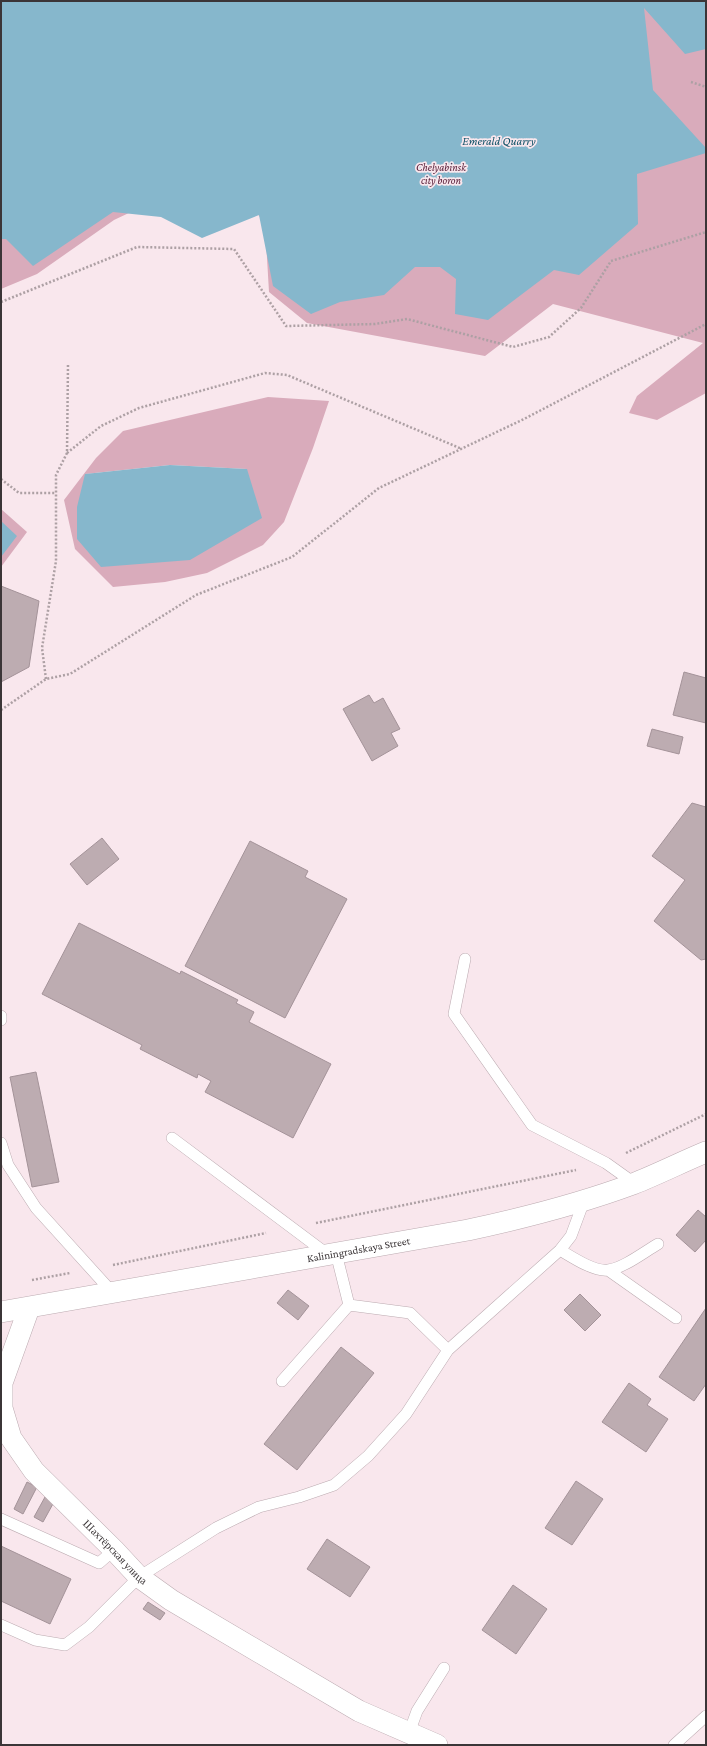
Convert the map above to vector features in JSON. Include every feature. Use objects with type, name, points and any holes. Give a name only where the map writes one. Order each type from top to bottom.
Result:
[{"type":"street","name":"Kaliningradskaya Street","points":[[1,1312],[468,1230],[530,1216],[584,1201],[634,1183],[706,1152]]},
{"type":"street","name":"Шахтёрская улица","points":[[29,1308],[2,1383],[2,1408],[11,1438],[34,1471],[114,1550],[139,1577],[171,1600],[359,1711],[437,1745]]},
{"type":"lane","points":[[465,959],[454,1014],[532,1125],[606,1163],[634,1183]]},
{"type":"lane","points":[[172,1138],[292,1228],[332,1254],[349,1305]]},
{"type":"lane","points":[[1,1143],[8,1165],[36,1208],[112,1292]]},
{"type":"lane","points":[[1,1625],[35,1640],[65,1645],[89,1627],[139,1577],[216,1528],[259,1507],[299,1497],[334,1484],[368,1456],[406,1414],[448,1350],[560,1250],[571,1236],[584,1201]]},
{"type":"lane","points":[[608,1270],[627,1263],[658,1244]]},
{"type":"lane","points":[[560,1250],[587,1266],[608,1270],[676,1318]]},
{"type":"lane","points":[[349,1305],[410,1313],[448,1350]]},
{"type":"lane","points":[[282,1380],[349,1305]]},
{"type":"lane","points":[[1,1519],[99,1562],[114,1550]]},
{"type":"lane","points":[[410,1733],[417,1711],[444,1668]]},
{"type":"lane","points":[[674,1745],[706,1716]]},
{"type":"path","points":[[691,82],[706,87]]},
{"type":"path","points":[[1,302],[137,247],[234,249],[286,326],[375,324],[407,318],[513,347],[549,337],[581,308],[611,261],[706,232]]},
{"type":"path","points":[[1,710],[46,679],[70,674],[196,595],[292,557],[380,488],[427,464],[524,419],[706,324]]},
{"type":"path","points":[[67,453],[68,364]]},
{"type":"path","points":[[46,679],[42,648],[56,561],[56,475],[67,453],[101,426],[139,408],[265,372],[287,375],[462,449]]},
{"type":"path","points":[[1,479],[19,493],[56,493]]},
{"type":"path","points":[[31,1280],[91,1270],[606,1163],[706,1114]]},
{"type":"green space","name":"Emerald Quarry","points":[[1,1],[706,1],[706,393],[657,420],[629,413],[637,396],[703,343],[553,304],[485,356],[307,323],[269,292],[265,224],[238,187],[207,176],[114,220],[37,274],[1,289]]},
{"type":"green space","points":[[268,397],[329,401],[313,448],[284,522],[263,545],[207,573],[165,582],[113,587],[75,549],[64,500],[96,458],[123,431]],"holes":[[[170,465],[247,469],[85,474]]]},
{"type":"green space","points":[[1,509],[27,532],[1,567]]},
{"type":"water","name":"Emerald Quarry","points":[[1,1],[706,1],[706,49],[685,54],[644,8],[653,90],[706,148],[706,153],[637,174],[638,224],[579,275],[554,270],[488,320],[455,314],[456,279],[440,267],[415,267],[384,295],[340,302],[311,314],[273,286],[259,215],[202,238],[161,217],[113,212],[33,266],[6,239],[1,239]]},
{"type":"water","points":[[170,465],[247,469],[262,518],[190,560],[101,567],[77,539],[77,507],[85,474]]},
{"type":"water","points":[[1,521],[17,536],[1,557]]},
{"type":"building","points":[[1,586],[39,601],[29,667],[1,682]]},
{"type":"building","points":[[684,672],[706,678],[706,723],[673,715]]},
{"type":"building","points":[[369,695],[374,703],[383,698],[400,729],[391,733],[398,746],[372,761],[343,709]]},
{"type":"building","points":[[652,729],[683,737],[679,754],[647,746]]},
{"type":"building","points":[[692,803],[706,807],[706,959],[701,960],[654,921],[685,880],[652,856]]},
{"type":"building","points":[[102,838],[119,859],[87,885],[70,864]]},
{"type":"building","points":[[250,841],[308,871],[305,877],[347,899],[285,1018],[185,966]]},
{"type":"building","points":[[79,923],[180,974],[181,971],[238,1000],[236,1003],[254,1012],[249,1022],[331,1064],[293,1138],[205,1092],[211,1081],[198,1074],[197,1078],[140,1049],[142,1045],[42,994]]},
{"type":"building","points":[[36,1072],[59,1182],[32,1187],[10,1077]]},
{"type":"building","points":[[698,1210],[706,1217],[706,1240],[695,1252],[676,1235]]},
{"type":"building","points":[[288,1290],[309,1306],[298,1320],[277,1303]]},
{"type":"building","points":[[580,1294],[601,1315],[585,1331],[564,1310]]},
{"type":"building","points":[[706,1308],[706,1384],[694,1401],[659,1377]]},
{"type":"building","points":[[341,1347],[374,1373],[297,1470],[264,1444]]},
{"type":"building","points":[[629,1383],[651,1399],[647,1405],[668,1419],[646,1452],[602,1422]]},
{"type":"building","points":[[576,1481],[603,1499],[572,1545],[545,1528]]},
{"type":"building","points":[[27,1482],[37,1487],[23,1514],[14,1509]]},
{"type":"building","points":[[45,1497],[54,1502],[43,1522],[34,1517]]},
{"type":"building","points":[[327,1539],[370,1567],[350,1597],[307,1569]]},
{"type":"building","points":[[1,1546],[71,1579],[50,1624],[1,1601]]},
{"type":"building","points":[[513,1585],[547,1609],[516,1654],[482,1630]]},
{"type":"building","points":[[148,1602],[165,1613],[160,1620],[143,1609]]},
{"type":"park label","name":"Chelyabinsk city boron","points":[[441,173]]}]
